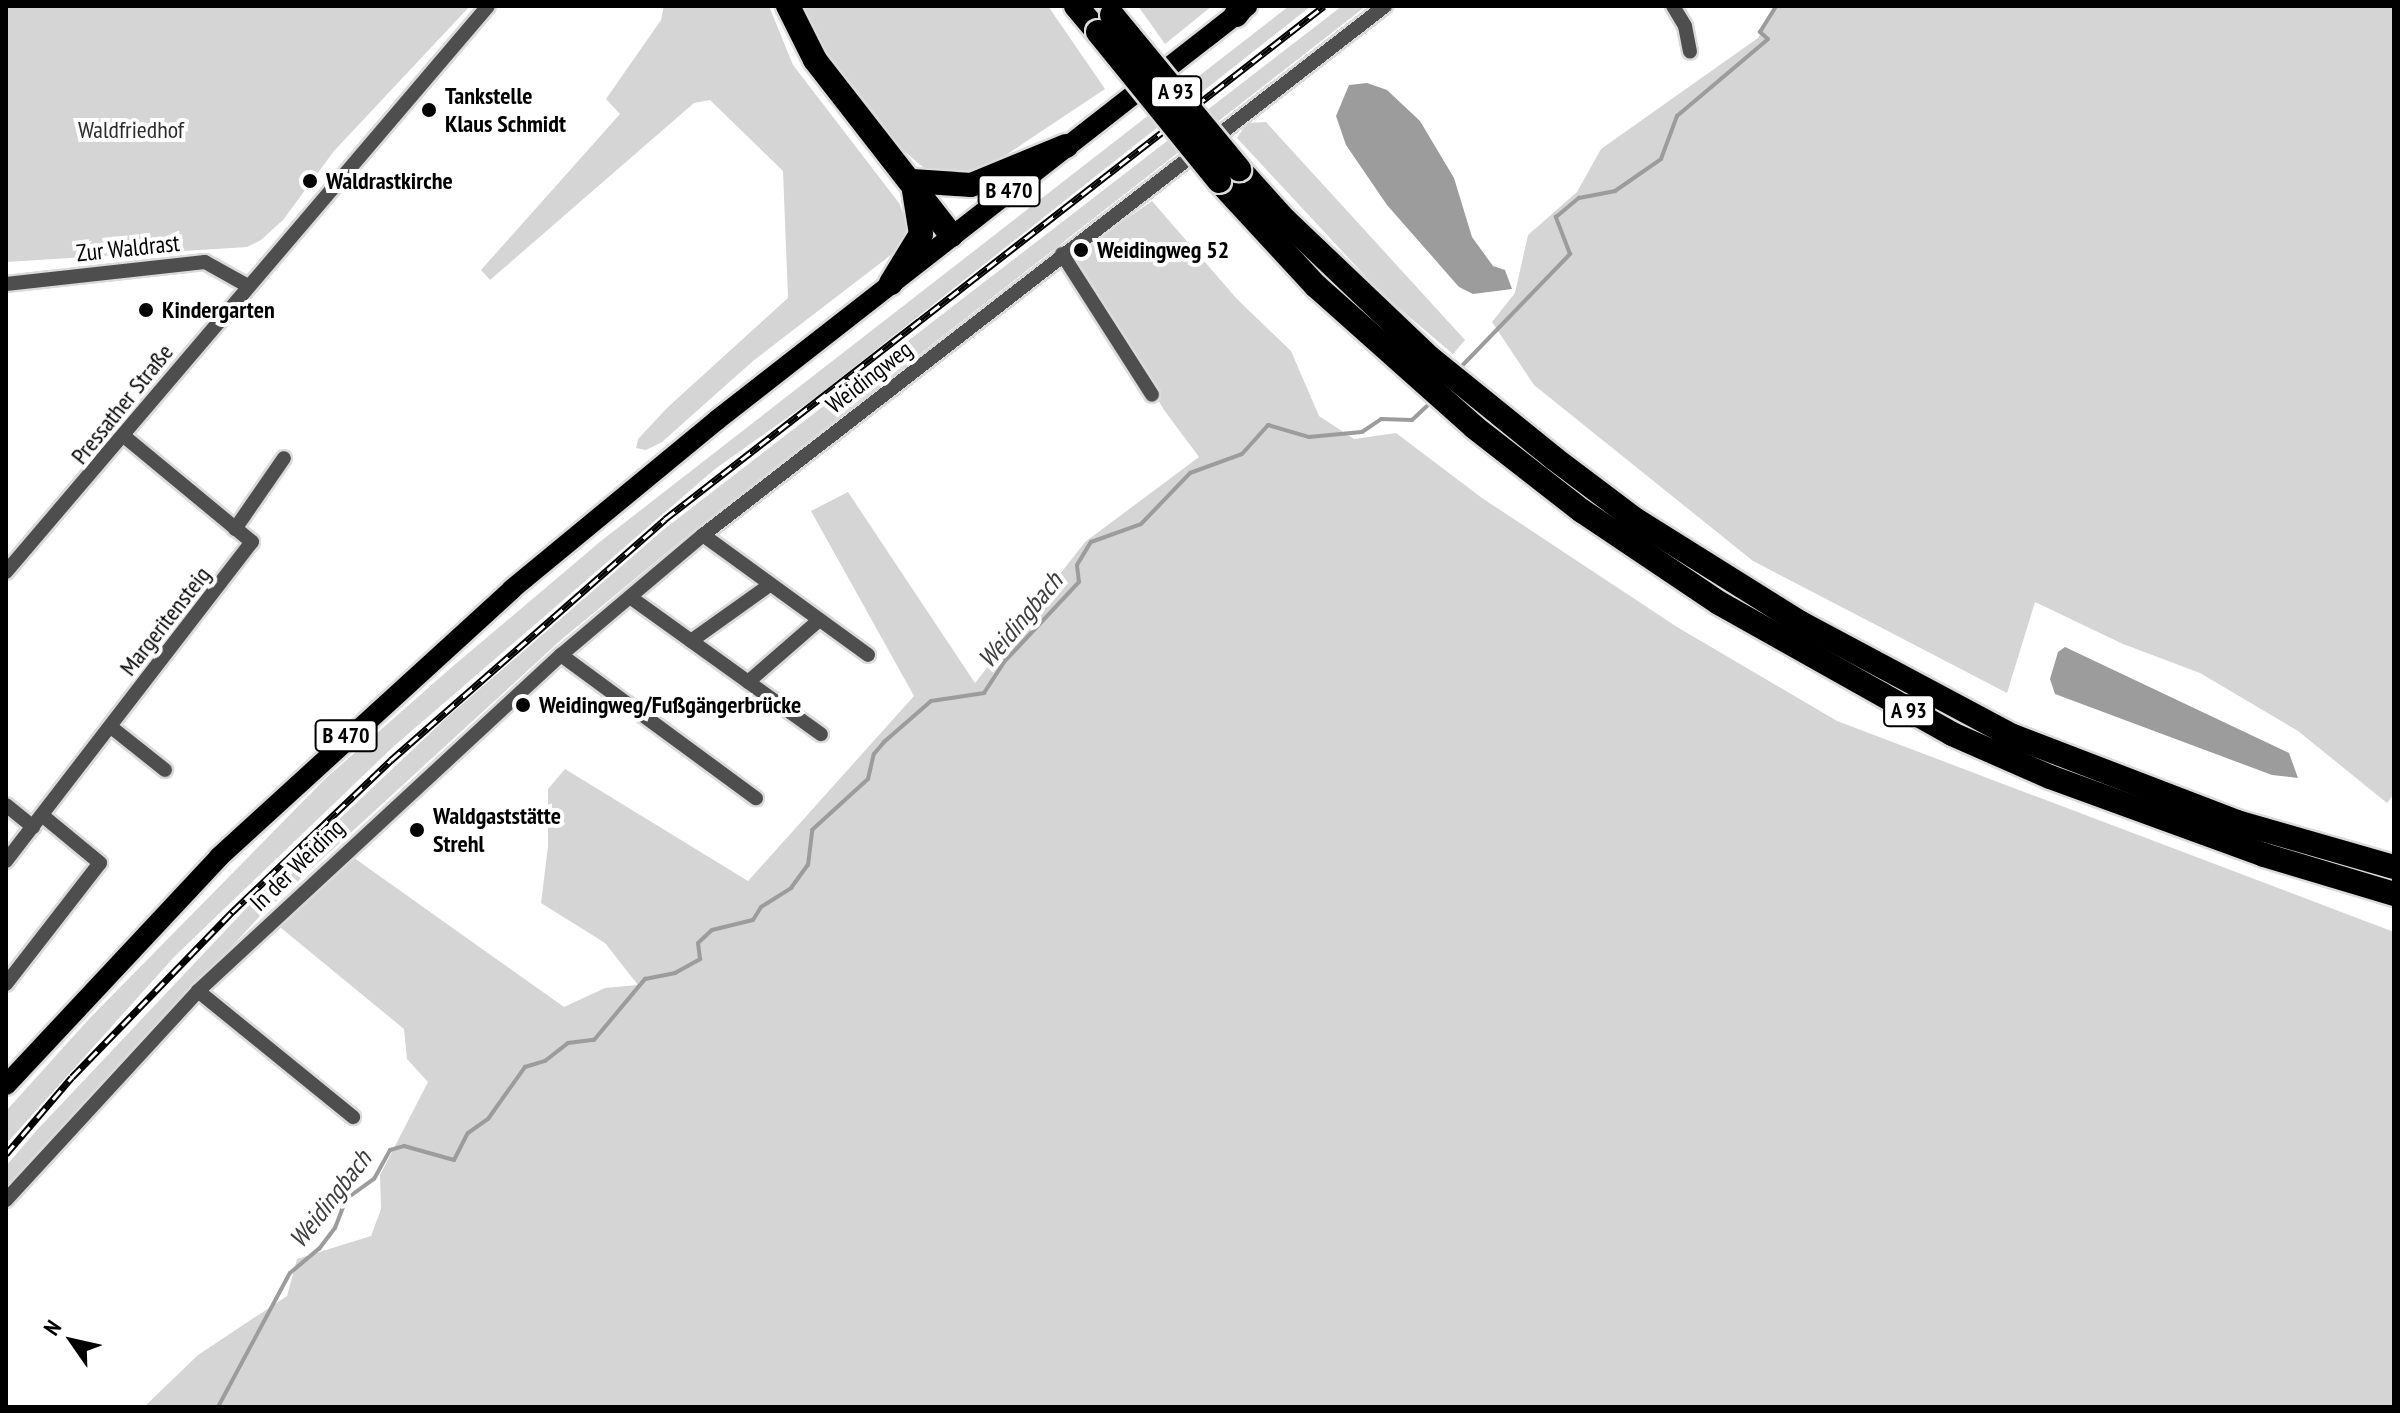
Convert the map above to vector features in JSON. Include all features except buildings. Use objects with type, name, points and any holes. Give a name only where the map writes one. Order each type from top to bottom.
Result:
[{"type":"highway","points":[[788,6],[815,60],[951,235]]},
{"type":"highway","name":"A 93","points":[[1077,7],[1106,18],[1306,276],[1411,374],[1582,511],[1719,603],[1952,734],[2123,806],[2394,894]]},
{"type":"highway","points":[[912,181],[971,185],[1066,146]]},
{"type":"highway","name":"A 93","points":[[1229,175],[1429,357],[1636,520],[1801,623],[2013,736],[2237,822],[2394,867]]},
{"type":"highway","points":[[891,283],[921,234],[912,181]]},
{"type":"main road","name":"B 470","points":[[6,1085],[219,857],[359,724],[612,505],[951,235],[1242,9]]},
{"type":"street","name":"Pressather Straße","points":[[6,572],[125,437],[248,286],[488,6]]},
{"type":"street","name":"Weidingweg","points":[[428,774],[561,655],[703,535],[1385,6]]},
{"type":"street","points":[[1673,6],[1685,26],[1690,52]]},
{"type":"street","points":[[1062,254],[1152,395]]},
{"type":"street","name":"Zur Waldrast","points":[[6,284],[205,262],[248,286]]},
{"type":"street","points":[[125,437],[235,529],[284,458]]},
{"type":"street","name":"Margeritensteig","points":[[6,861],[252,542],[235,529]]},
{"type":"street","points":[[703,535],[817,622],[868,655]]},
{"type":"street","points":[[691,641],[768,586]]},
{"type":"street","points":[[630,597],[821,734]]},
{"type":"street","points":[[748,682],[817,622]]},
{"type":"street","points":[[561,655],[756,798]]},
{"type":"street","points":[[111,727],[165,770]]},
{"type":"street","name":"In der Weiding","points":[[6,1200],[198,991],[428,774]]},
{"type":"street","points":[[6,805],[100,863],[6,984]]},
{"type":"street","points":[[198,991],[353,1117]]},
{"type":"green space","name":"Waldfriedhof","points":[[6,6],[470,6],[334,151],[283,220],[261,240],[247,247],[6,262]]},
{"type":"green space","points":[[664,6],[769,6],[793,65],[899,203],[908,225],[900,248],[753,361],[662,442],[646,450],[636,448],[638,439],[668,407],[788,298],[783,171],[710,100],[694,103],[490,280],[481,270],[620,114],[606,99],[661,20]]},
{"type":"green space","points":[[801,6],[1048,6],[1105,89],[985,169],[931,174],[903,150],[843,79],[819,46]]},
{"type":"green space","points":[[1138,6],[1212,6],[1165,44]]},
{"type":"green space","points":[[1289,6],[1311,6],[815,398],[715,469],[393,747],[175,956],[6,1144],[6,1111],[89,1019],[326,778],[601,541]]},
{"type":"green space","points":[[1342,6],[1366,6],[693,531],[562,639],[260,916],[6,1192],[6,1166],[36,1131],[257,897],[445,719],[663,530]]},
{"type":"green space","points":[[1777,6],[2394,6],[2394,794],[2387,803],[2298,731],[2200,673],[2123,644],[2035,602],[2007,693],[1753,561],[1534,385],[1492,322],[1515,293],[1528,235],[1577,192],[1601,149],[1758,38]]},
{"type":"green space","points":[[1266,122],[1465,340],[1453,354],[1382,294],[1237,138],[1247,123]]},
{"type":"green space","points":[[1152,201],[1237,299],[1291,351],[1319,416],[1354,439],[1396,433],[1482,498],[1677,627],[1837,721],[2394,932],[2394,1407],[144,1407],[198,1355],[287,1296],[297,1259],[371,1236],[381,1209],[380,1175],[428,1082],[407,1059],[404,1029],[275,923],[350,855],[564,1007],[605,988],[638,985],[605,943],[541,903],[548,846],[548,789],[565,769],[748,881],[914,696],[811,511],[848,492],[975,683],[1085,542],[1199,457],[1164,410],[1073,256]]},
{"type":"shaded area","points":[[1367,83],[1387,90],[1420,121],[1454,178],[1472,237],[1493,266],[1505,270],[1512,289],[1473,294],[1459,287],[1387,205],[1346,145],[1336,116],[1349,85]]},
{"type":"shaded area","points":[[2065,647],[2289,753],[2298,778],[2272,775],[2055,694],[2050,679],[2058,652]]},
{"type":"waterway","name":"Weidingbach","points":[[1457,371],[1570,254],[1556,217],[1579,198],[1615,191],[1661,159],[1677,116],[1768,39],[1760,32],[1776,6]]},
{"type":"waterway","name":"Weidingbach","points":[[218,1407],[290,1273],[319,1249],[335,1228],[346,1199],[374,1179],[390,1150],[404,1146],[454,1160],[468,1133],[488,1119],[525,1067],[545,1061],[568,1043],[594,1040],[645,979],[675,973],[700,959],[698,943],[712,930],[753,920],[761,907],[791,888],[808,865],[812,830],[868,779],[874,754],[884,742],[931,701],[984,693],[1005,661],[1079,582],[1077,565],[1091,542],[1141,524],[1190,473],[1242,454],[1268,425],[1309,437],[1362,432],[1381,419],[1412,420],[1431,402]]},
{"type":"railway","points":[[6,1154],[72,1077],[232,912],[391,760],[665,519],[1324,6]]},
{"type":"place","name":"Tankstelle Klaus Schmidt","points":[[429,110]]},
{"type":"place","name":"Waldrastkirche","points":[[310,181]]},
{"type":"place","name":"Weidingweg 52","points":[[1081,250]]},
{"type":"place","name":"Kindergarten","points":[[146,310]]},
{"type":"place","name":"Weidingweg/Fußgängerbrücke","points":[[523,705]]},
{"type":"place","name":"Waldgaststätte Strehl","points":[[417,830]]}]
